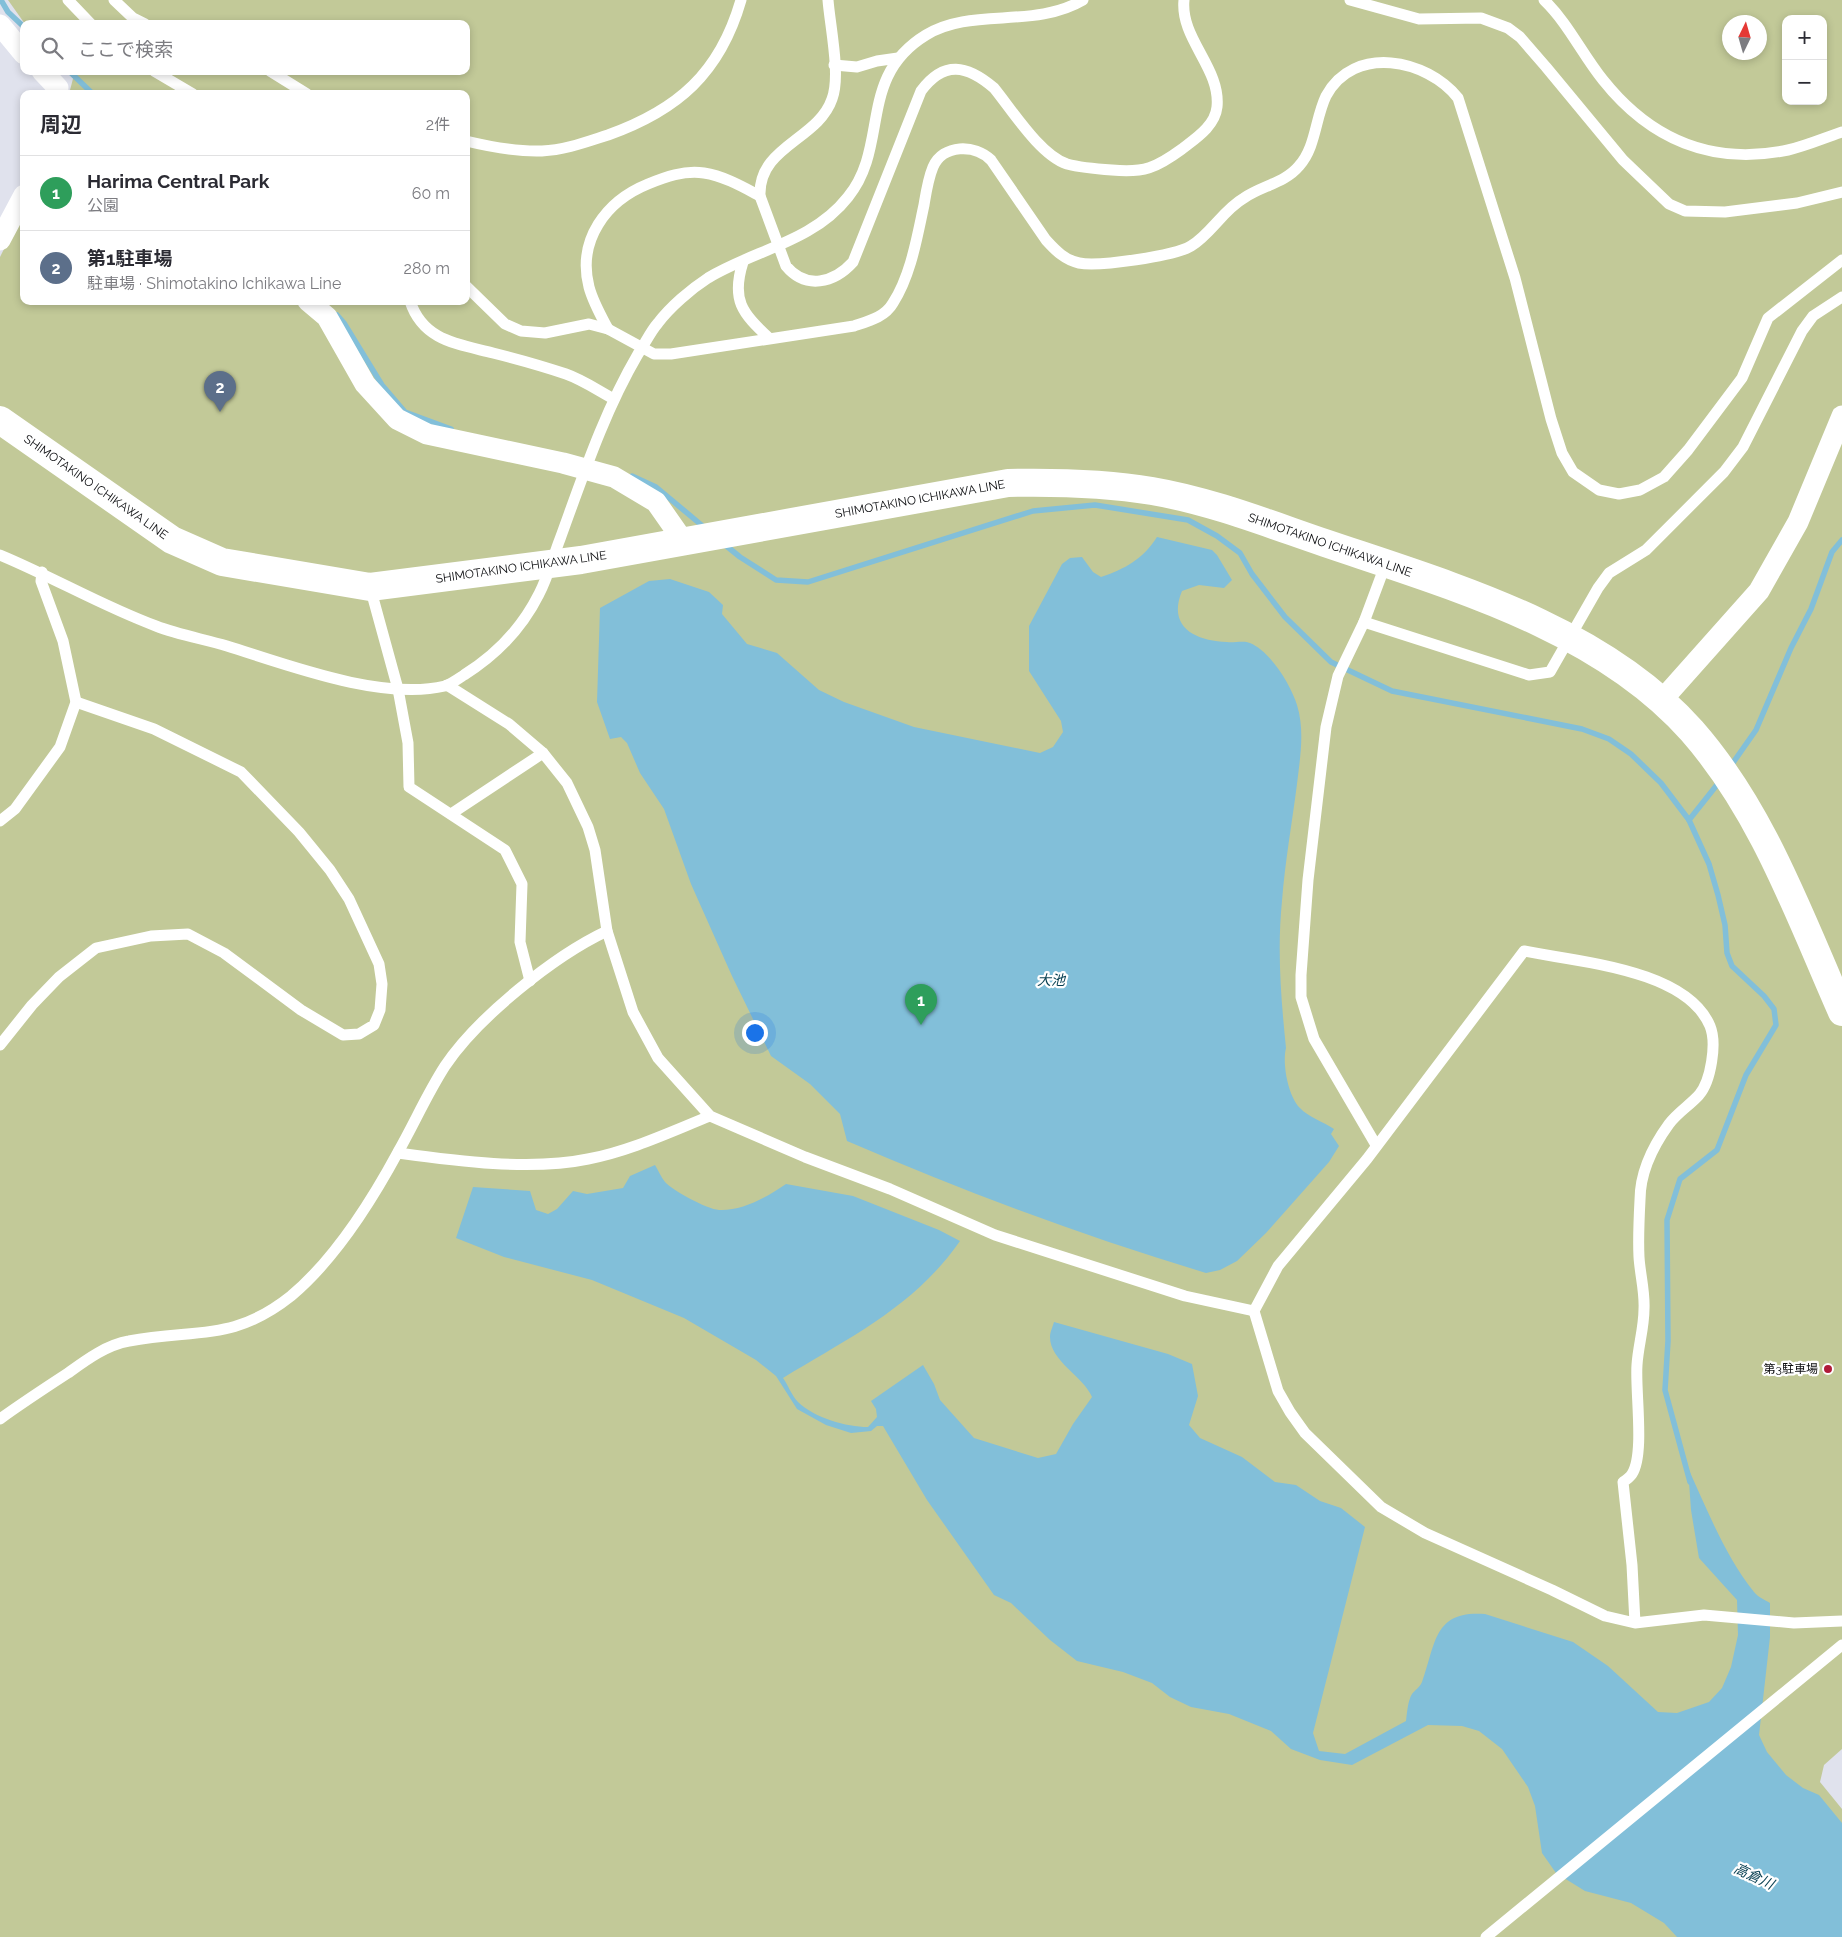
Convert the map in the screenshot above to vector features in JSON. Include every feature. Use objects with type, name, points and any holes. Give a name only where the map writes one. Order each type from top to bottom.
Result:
[{"type":"main road","name":"SHIMOTAKINO ICHIKAWA LINE","points":[[0,420],[172,540],[222,562],[370,587],[581,560],[1008,483],[1075,482],[1153,491],[1228,510],[1386,563],[1495,603],[1589,648],[1662,700],[1717,761],[1752,815],[1787,885],[1842,1012]]},
{"type":"street","points":[[0,25],[20,49]]},
{"type":"street","points":[[45,75],[58,90]]},
{"type":"street","points":[[0,240],[20,202]]},
{"type":"street","points":[[313,305],[327,317],[365,384],[397,419],[427,434],[563,463],[614,477],[656,502],[684,542]]},
{"type":"street","points":[[1662,700],[1759,591],[1798,522],[1842,416]]},
{"type":"lane","points":[[68,0],[87,20]]},
{"type":"lane","points":[[114,0],[137,20]]},
{"type":"lane","points":[[470,142],[506,149],[550,150],[586,143],[647,119],[679,98],[700,78],[717,56],[731,33],[741,0]]},
{"type":"lane","points":[[828,0],[836,84],[826,112],[771,161],[761,178],[760,196],[786,266],[793,274],[805,281],[817,282],[837,276],[853,262],[921,91],[936,75],[955,68],[974,73],[994,88],[1043,147],[1066,163],[1090,169],[1126,172],[1143,171],[1157,166],[1202,134],[1215,116],[1217,96],[1212,79],[1183,14],[1184,0]]},
{"type":"lane","points":[[0,556],[42,572],[91,598],[157,627],[286,665],[363,685],[398,689],[447,685],[493,654],[514,632],[539,594],[614,399],[658,322],[707,279],[787,243],[835,212],[858,184],[865,166],[878,102],[890,68],[898,58],[927,34],[958,22],[1037,15],[1072,7],[1084,0]]},
{"type":"lane","points":[[1350,0],[1419,19],[1481,18],[1508,28],[1520,37],[1623,160],[1668,204],[1685,210],[1725,212],[1798,203],[1842,192]]},
{"type":"lane","points":[[1544,0],[1619,100],[1653,128],[1696,149],[1743,154],[1787,150],[1842,132]]},
{"type":"lane","points":[[834,65],[857,67],[877,61],[898,58]]},
{"type":"lane","points":[[470,290],[505,324],[521,331],[545,333],[589,324],[608,329],[654,354],[671,354],[854,326],[874,320],[892,306],[904,283],[933,167],[949,151],[965,148],[974,149],[988,156],[1046,240],[1068,260],[1089,265],[1106,264],[1179,252],[1191,246],[1243,198],[1294,172],[1308,156],[1322,108],[1332,87],[1350,72],[1369,64],[1397,63],[1425,71],[1440,80],[1458,98],[1517,287],[1551,419],[1562,453],[1573,472],[1599,490],[1619,494],[1640,490],[1664,477],[1688,450],[1742,378],[1768,318],[1842,260]]},
{"type":"lane","points":[[161,75],[186,90]]},
{"type":"lane","points":[[276,75],[301,90]]},
{"type":"lane","points":[[608,329],[590,287],[587,259],[590,240],[609,208],[637,188],[686,172],[704,173],[723,178],[760,196]]},
{"type":"lane","points":[[743,262],[737,280],[742,308],[769,338]]},
{"type":"lane","points":[[1364,622],[1529,674],[1550,672],[1609,573],[1646,550],[1724,472],[1743,447],[1802,331],[1813,316],[1842,297]]},
{"type":"lane","points":[[412,305],[421,322],[452,344],[493,353],[569,375],[614,399]]},
{"type":"lane","points":[[1376,1145],[1314,1039],[1301,997],[1301,975],[1308,880],[1326,727],[1338,676],[1364,622],[1386,563]]},
{"type":"lane","points":[[0,821],[15,809],[60,747],[76,702],[62,641],[41,581],[42,572]]},
{"type":"lane","points":[[370,587],[398,689],[408,743],[409,787],[504,850],[522,884],[520,942],[530,982]]},
{"type":"lane","points":[[447,685],[508,724],[543,753],[567,783],[588,827],[599,872],[607,931],[633,1012],[658,1058],[710,1116],[796,1154],[890,1189],[995,1235],[1185,1296],[1254,1311]]},
{"type":"lane","points":[[0,1045],[32,1005],[59,977],[96,948],[151,936],[188,934],[224,953],[301,1010],[342,1035],[359,1034],[374,1025],[380,1010],[382,984],[379,964],[349,899],[330,870],[299,832],[241,772],[154,729],[76,702]]},
{"type":"lane","points":[[451,814],[543,753]]},
{"type":"lane","points":[[0,1419],[96,1353],[127,1341],[226,1330],[265,1314],[292,1295],[348,1233],[398,1153],[423,1102],[446,1064],[481,1023],[530,982],[586,941],[607,931]]},
{"type":"lane","points":[[1635,1623],[1632,1565],[1624,1482],[1632,1474],[1638,1450],[1637,1366],[1644,1310],[1639,1258],[1640,1195],[1645,1169],[1655,1144],[1670,1122],[1700,1093],[1712,1063],[1714,1037],[1710,1025],[1698,1007],[1687,997],[1660,981],[1614,969],[1524,952],[1367,1159],[1278,1266],[1254,1311],[1278,1391],[1305,1433],[1381,1507],[1425,1533],[1605,1616],[1635,1623],[1704,1615],[1794,1623],[1842,1621]]},
{"type":"lane","points":[[398,1153],[448,1160],[512,1163],[587,1160],[637,1146],[710,1116]]},
{"type":"lane","points":[[1486,1937],[1842,1645]]},
{"type":"green space","points":[[8,0],[1842,0],[1842,1749],[1824,1765],[1820,1782],[1842,1809],[1842,1937],[0,1937],[0,257],[20,217],[20,305],[470,305],[470,90],[70,90],[74,75],[470,75],[470,20],[22,20]]},
{"type":"water","name":"大池","points":[[1157,537],[1212,550],[1232,580],[1224,588],[1199,585],[1182,591],[1178,603],[1178,614],[1181,623],[1187,630],[1204,639],[1248,642],[1258,647],[1279,669],[1297,705],[1301,725],[1300,754],[1285,872],[1280,938],[1281,993],[1286,1048],[1285,1062],[1289,1088],[1296,1103],[1307,1114],[1334,1129],[1331,1134],[1339,1146],[1329,1162],[1266,1233],[1237,1261],[1220,1270],[1206,1273],[1115,1244],[1025,1212],[847,1141],[840,1114],[810,1084],[771,1056],[732,976],[691,884],[664,809],[640,773],[627,743],[621,737],[610,739],[597,702],[600,608],[649,581],[670,579],[709,592],[723,605],[722,614],[747,644],[777,653],[819,690],[844,702],[914,727],[1040,753],[1053,747],[1063,732],[1061,721],[1029,671],[1029,626],[1062,564],[1070,558],[1082,557],[1093,572],[1101,577],[1133,562],[1152,545]]},
{"type":"water","name":"高倉川","points":[[655,1165],[669,1186],[690,1199],[714,1209],[728,1210],[746,1206],[771,1194],[786,1184],[853,1196],[939,1230],[960,1241],[942,1264],[901,1303],[856,1334],[783,1378],[798,1402],[822,1417],[859,1427],[868,1427],[877,1417],[876,1409],[871,1401],[923,1365],[934,1384],[940,1400],[974,1438],[1038,1458],[1056,1454],[1073,1424],[1092,1397],[1082,1383],[1055,1354],[1051,1346],[1050,1337],[1054,1322],[1168,1354],[1192,1364],[1198,1396],[1189,1425],[1200,1438],[1242,1457],[1275,1482],[1296,1485],[1320,1501],[1341,1508],[1365,1527],[1313,1733],[1319,1751],[1345,1754],[1406,1721],[1411,1697],[1422,1682],[1439,1632],[1455,1618],[1468,1614],[1485,1614],[1573,1642],[1608,1666],[1658,1712],[1677,1713],[1709,1702],[1722,1688],[1731,1667],[1738,1635],[1737,1600],[1699,1558],[1691,1510],[1688,1468],[1717,1532],[1734,1563],[1754,1592],[1770,1603],[1770,1637],[1759,1735],[1767,1752],[1786,1775],[1803,1788],[1819,1795],[1842,1823],[1842,1937],[1677,1937],[1664,1923],[1631,1903],[1585,1891],[1556,1873],[1542,1853],[1535,1806],[1528,1787],[1502,1749],[1479,1731],[1462,1726],[1428,1725],[1352,1765],[1320,1760],[1291,1749],[1271,1731],[1229,1714],[1191,1707],[1170,1697],[1152,1683],[1123,1672],[1077,1661],[1050,1640],[1011,1603],[994,1595],[927,1500],[883,1426],[877,1426],[871,1431],[851,1433],[826,1425],[797,1409],[776,1376],[756,1360],[684,1318],[592,1280],[504,1257],[456,1238],[473,1187],[530,1191],[536,1210],[548,1214],[557,1209],[573,1191],[587,1194],[623,1188],[630,1176]]},
{"type":"waterway","points":[[1,0],[8,12],[20,23]]},
{"type":"waterway","points":[[73,75],[89,90]]},
{"type":"waterway","points":[[337,315],[344,323],[382,385],[405,412],[451,429]]},
{"type":"waterway","points":[[632,476],[656,487],[705,528]]},
{"type":"waterway","points":[[724,544],[740,557],[776,580],[808,582],[1033,511],[1095,505],[1188,520],[1217,536],[1240,553],[1252,574],[1285,617],[1331,662],[1392,691],[1582,729],[1609,739],[1631,754],[1661,783],[1689,820],[1709,864],[1725,925],[1727,953],[1732,966],[1764,996],[1774,1009],[1776,1025],[1746,1075],[1717,1150],[1680,1179],[1667,1220],[1668,1341],[1665,1390],[1690,1482]]},
{"type":"waterway","points":[[1730,767],[1756,730],[1791,648],[1811,609],[1832,552],[1842,540]]},
{"type":"waterway","points":[[1689,820],[1720,781]]},
{"type":"place","name":"第1駐車場","points":[[220,412]]},
{"type":"place","name":"Harima Central Park","points":[[921,1025]]},
{"type":"place","name":"第3駐車場","points":[[1828,1369]]}]
